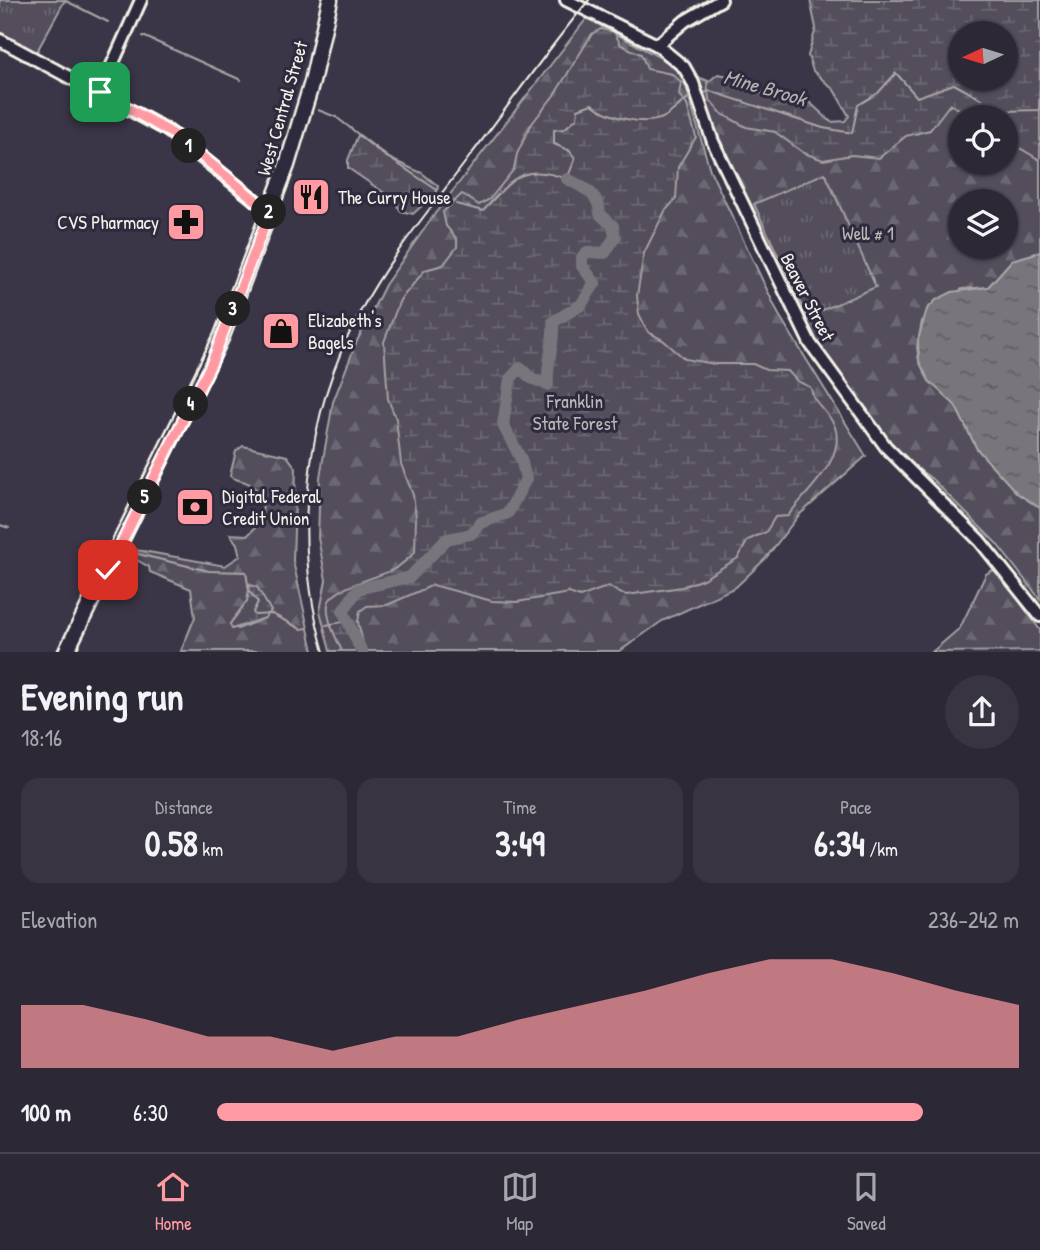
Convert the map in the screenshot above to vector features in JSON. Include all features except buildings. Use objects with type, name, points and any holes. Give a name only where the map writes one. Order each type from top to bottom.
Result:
[{"type":"main road","name":"West Central Street","points":[[68,649],[212,362],[270,212],[312,82],[330,0]]},
{"type":"street","points":[[100,92],[141,0]]},
{"type":"street","name":"Beaver Street","points":[[566,0],[657,45],[684,67],[697,94],[713,142],[810,344],[886,447],[980,541],[1040,616]]},
{"type":"street","points":[[657,45],[685,21],[721,0]]},
{"type":"street","points":[[0,40],[100,92],[178,137],[270,212]]},
{"type":"green space","points":[[0,0],[65,0],[36,53],[0,32]]},
{"type":"green space","points":[[810,0],[1040,0],[1040,160],[1018,147],[1018,105],[950,104],[930,130],[906,136],[879,158],[852,155],[823,160],[804,153],[775,132],[746,127],[722,114],[709,99],[707,83],[718,74],[735,77],[769,97],[806,99],[831,122],[845,121],[849,116],[834,90],[813,71],[808,56],[816,28]]},
{"type":"green space","name":"Franklin State Forest","points":[[587,18],[668,62],[683,77],[710,170],[779,315],[866,456],[799,515],[765,559],[736,587],[662,621],[620,651],[330,651],[320,611],[326,580],[318,538],[320,477],[333,402],[357,341],[385,285],[434,215]]},
{"type":"green space","name":"Franklin State Forest","points":[[601,29],[614,32],[621,45],[641,54],[647,69],[672,74],[681,82],[679,95],[687,105],[696,137],[678,167],[676,199],[665,211],[644,253],[637,296],[639,314],[648,332],[663,340],[685,359],[715,364],[753,364],[766,370],[788,371],[797,381],[810,387],[815,399],[833,423],[837,439],[835,451],[822,475],[788,516],[775,517],[766,532],[748,540],[738,558],[703,579],[682,587],[627,595],[609,586],[580,597],[569,593],[517,602],[492,601],[433,585],[387,605],[367,606],[360,611],[358,622],[365,651],[342,651],[328,616],[331,598],[338,592],[394,569],[415,552],[416,517],[413,495],[401,464],[396,419],[388,399],[384,342],[400,300],[425,270],[443,265],[457,247],[457,239],[446,226],[443,212],[462,194],[479,205],[490,199],[514,169],[517,154],[530,126],[555,94],[592,34]]},
{"type":"green space","name":"Well # 1","points":[[698,77],[750,97],[831,137],[948,107],[948,175],[1018,175],[1018,105],[952,105],[979,91],[1040,112],[1040,252],[1018,259],[1018,189],[948,189],[948,259],[1016,259],[988,287],[962,289],[922,321],[917,347],[919,361],[929,381],[955,405],[977,449],[1017,493],[1040,508],[1040,599],[996,543],[932,479],[898,454],[846,389],[812,337],[711,120]]},
{"type":"green space","points":[[358,135],[386,157],[422,173],[438,186],[437,192],[413,214],[401,211],[393,199],[348,168],[348,160]]},
{"type":"green space","points":[[825,173],[876,287],[807,317],[754,204]]},
{"type":"green space","points":[[243,446],[287,456],[296,468],[293,561],[313,651],[181,651],[195,617],[191,589],[150,572],[149,567],[128,555],[132,550],[143,551],[225,566],[240,556],[237,544],[230,534],[248,535],[257,524],[263,503],[257,490],[230,476],[236,451]],"holes":[[[250,585],[265,618],[238,629],[230,624],[247,601]]]},
{"type":"green space","points":[[993,570],[1000,574],[1040,630],[1040,651],[932,652],[960,628],[986,574]]},
{"type":"green space","points":[[250,585],[257,587],[271,611],[265,618],[232,629],[230,624],[247,601]]},
{"type":"water","points":[[1040,252],[1040,508],[1017,493],[977,449],[955,405],[929,381],[919,361],[918,340],[927,309],[936,300],[952,292],[988,287],[1012,260]]},
{"type":"waterway","points":[[64,0],[108,22]]},
{"type":"waterway","points":[[143,36],[241,80]]},
{"type":"waterway","name":"Mine Brook","points":[[701,94],[710,91],[823,128],[852,133],[858,105],[878,93],[896,73],[917,97],[954,84],[1003,111],[1039,110],[1040,67]]},
{"type":"waterway","name":"Mine Brook","points":[[456,204],[483,211],[510,182],[528,173],[539,172],[567,179],[575,159],[570,151],[554,144],[554,130],[564,129],[577,118],[578,109],[592,104],[617,117],[649,121],[666,116],[692,96]]},
{"type":"waterway","points":[[318,110],[336,117],[389,158],[437,190]]},
{"type":"waterway","name":"Mine Brook","points":[[362,652],[343,611],[358,589],[410,577],[447,539],[471,534],[480,523],[508,513],[526,479],[521,459],[503,425],[510,379],[520,368],[531,378],[548,385],[553,322],[581,305],[595,283],[582,266],[582,257],[587,252],[605,253],[615,237],[613,226],[600,214],[594,196],[567,179]]},
{"type":"waterway","points":[[0,525],[9,528]]},
{"type":"waterway","points":[[129,552],[209,571],[246,572],[249,591],[258,602],[253,612],[255,615],[272,614],[301,629],[307,628]]},
{"type":"waterway","points":[[326,625],[348,621]]},
{"type":"railway","points":[[324,652],[308,566],[306,522],[316,435],[341,352],[360,312],[398,251],[589,0]]},
{"type":"place","name":"The Curry House","points":[[311,197]]},
{"type":"place","name":"CVS Pharmacy","points":[[186,222]]},
{"type":"place","name":"Elizabeth's Bagels","points":[[281,331]]},
{"type":"place","name":"Digital Federal Credit Union","points":[[195,507]]},
{"type":"route","points":[[100,92],[178,137],[270,212],[212,362],[108,570]]}]
